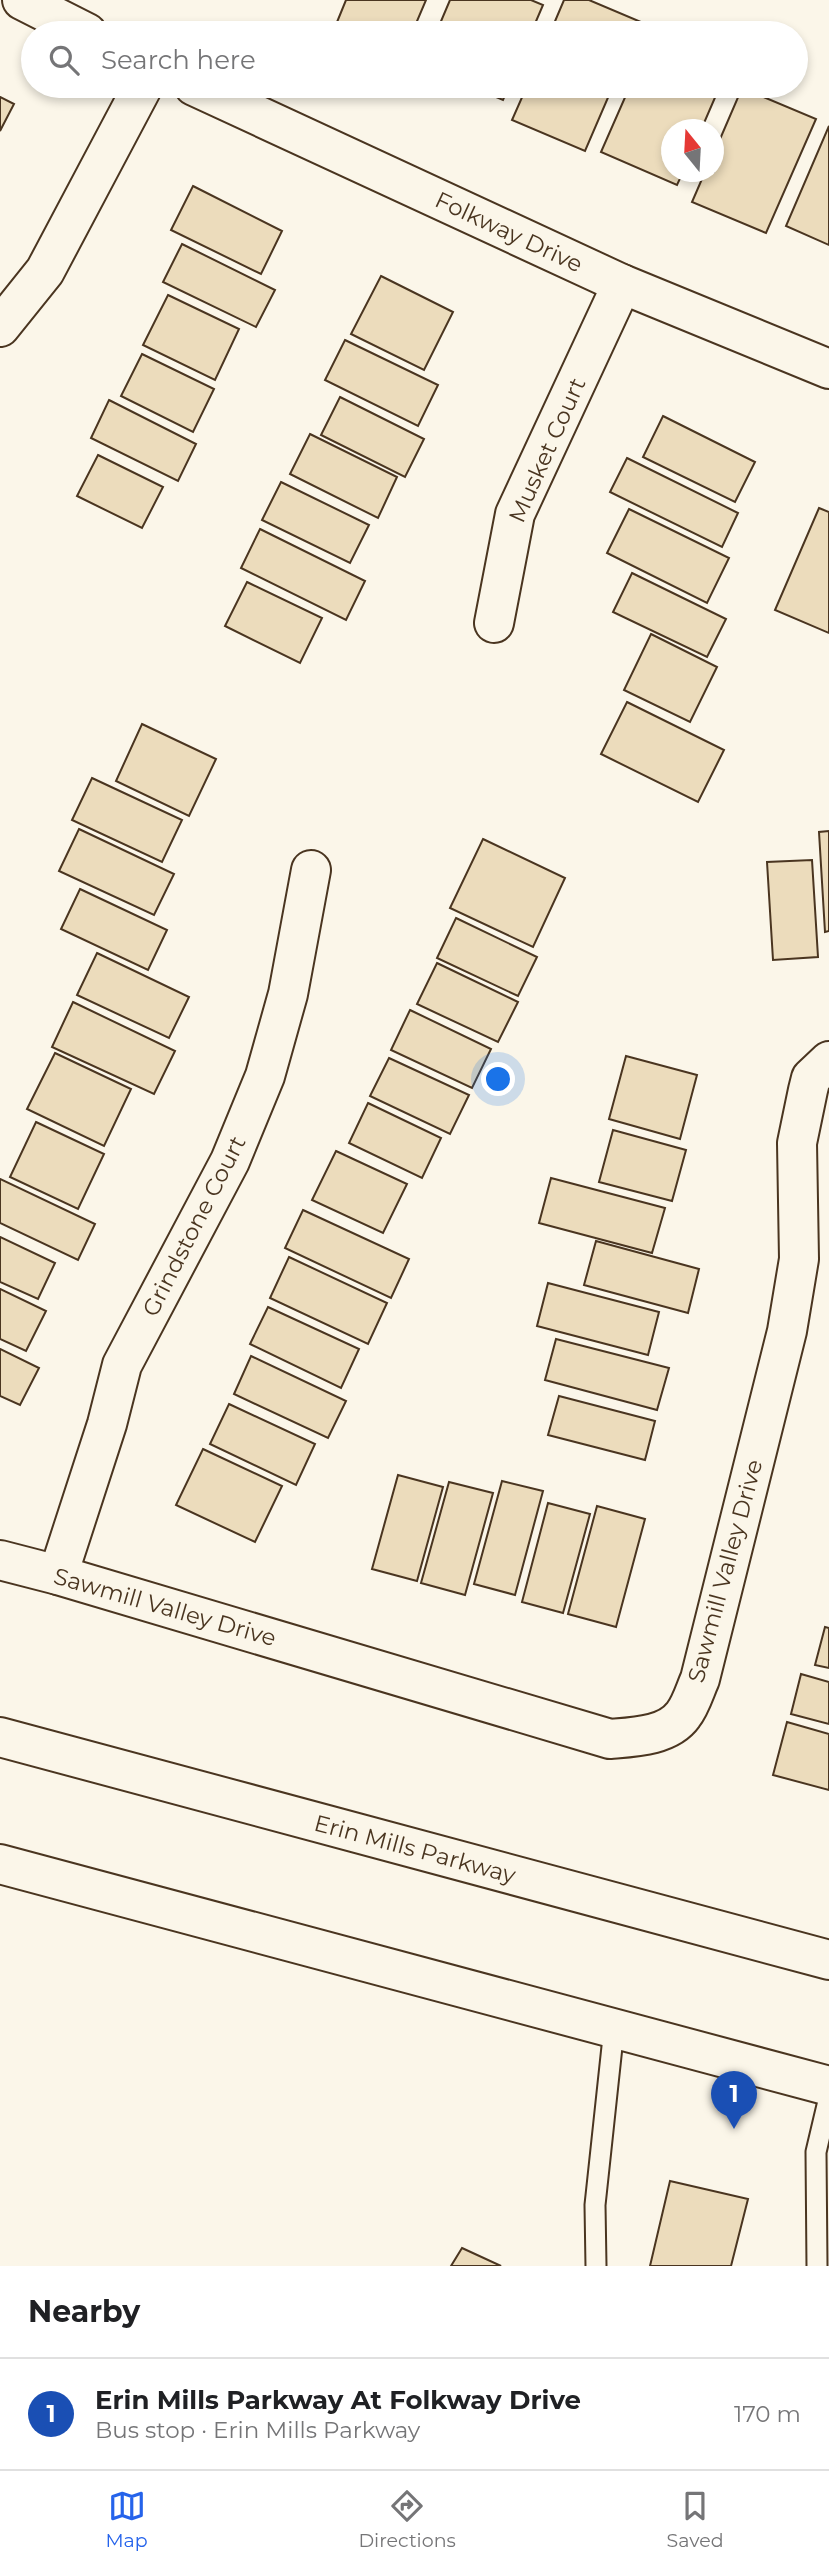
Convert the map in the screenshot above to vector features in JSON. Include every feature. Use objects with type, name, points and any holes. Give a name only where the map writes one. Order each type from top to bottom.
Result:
[{"type":"street","points":[[22,0],[63,21]]},
{"type":"street","points":[[0,327],[45,271],[137,98]]},
{"type":"street","name":"Folkway Drive","points":[[220,98],[622,284],[829,369]]},
{"type":"street","name":"Musket Court","points":[[494,623],[515,514],[622,284]]},
{"type":"street","name":"Grindstone Court","points":[[58,1575],[107,1424],[122,1365],[230,1161],[265,1076],[288,994],[311,870]]},
{"type":"street","name":"Sawmill Valley Drive","points":[[0,1560],[610,1739],[639,1737],[663,1729],[682,1716],[700,1679],[774,1384],[787,1331],[799,1259],[797,1143],[811,1078],[829,1060]]},
{"type":"street","name":"Erin Mills Parkway","points":[[0,1737],[829,1960]]},
{"type":"street","points":[[0,1864],[829,2086]]},
{"type":"lane","points":[[596,2266],[595,2205],[614,2028]]},
{"type":"lane","points":[[817,2266],[816,2152],[829,2097]]},
{"type":"building","points":[[346,0],[426,0],[417,21],[337,21]]},
{"type":"building","points":[[450,0],[531,0],[543,5],[536,21],[441,21]]},
{"type":"building","points":[[564,0],[589,0],[639,21],[555,21]]},
{"type":"building","points":[[0,97],[14,104],[0,131]]},
{"type":"building","points":[[522,98],[608,98],[585,151],[512,120]]},
{"type":"building","points":[[625,98],[715,98],[706,119],[661,119],[661,178],[601,152]]},
{"type":"building","points":[[738,98],[766,98],[816,119],[766,233],[692,202],[701,182],[724,182],[724,130]]},
{"type":"building","points":[[829,126],[829,245],[786,226]]},
{"type":"building","points":[[193,186],[282,231],[261,274],[171,230]]},
{"type":"building","points":[[182,244],[275,290],[256,327],[163,282]]},
{"type":"building","points":[[381,276],[453,312],[424,370],[351,334]]},
{"type":"building","points":[[168,295],[239,329],[215,380],[143,345]]},
{"type":"building","points":[[345,340],[438,385],[418,426],[325,380]]},
{"type":"building","points":[[142,354],[214,389],[193,432],[121,396]]},
{"type":"building","points":[[340,397],[424,439],[405,477],[321,435]]},
{"type":"building","points":[[109,400],[196,444],[178,481],[91,438]]},
{"type":"building","points":[[663,416],[755,462],[735,502],[643,457]]},
{"type":"building","points":[[310,434],[397,477],[378,518],[290,474]]},
{"type":"building","points":[[98,455],[163,487],[142,528],[77,496]]},
{"type":"building","points":[[627,458],[738,513],[722,547],[610,492]]},
{"type":"building","points":[[281,482],[369,525],[350,563],[262,520]]},
{"type":"building","points":[[819,508],[829,512],[829,633],[775,610]]},
{"type":"building","points":[[629,509],[729,558],[707,603],[607,553]]},
{"type":"building","points":[[260,529],[365,581],[346,620],[241,568]]},
{"type":"building","points":[[632,573],[726,619],[707,657],[613,612]]},
{"type":"building","points":[[247,582],[322,618],[300,663],[225,626]]},
{"type":"building","points":[[651,634],[717,667],[690,722],[624,690]]},
{"type":"building","points":[[627,702],[724,750],[698,802],[601,754]]},
{"type":"building","points":[[142,724],[216,759],[189,816],[116,781]]},
{"type":"building","points":[[92,778],[182,820],[162,862],[72,820]]},
{"type":"building","points":[[79,829],[174,874],[154,915],[59,871]]},
{"type":"building","points":[[829,831],[829,931],[825,932],[819,832]]},
{"type":"building","points":[[483,839],[565,878],[533,947],[450,908]]},
{"type":"building","points":[[812,860],[818,957],[773,960],[767,862]]},
{"type":"building","points":[[80,889],[167,930],[148,970],[61,929]]},
{"type":"building","points":[[456,918],[537,957],[518,996],[437,958]]},
{"type":"building","points":[[97,953],[189,997],[169,1038],[77,995]]},
{"type":"building","points":[[437,963],[518,1002],[498,1042],[417,1004]]},
{"type":"building","points":[[73,1002],[175,1051],[154,1094],[52,1047]]},
{"type":"building","points":[[410,1010],[491,1049],[472,1088],[391,1050]]},
{"type":"building","points":[[55,1053],[131,1089],[104,1146],[27,1109]]},
{"type":"building","points":[[626,1056],[697,1075],[680,1139],[609,1119]]},
{"type":"building","points":[[389,1058],[469,1095],[450,1134],[370,1096]]},
{"type":"building","points":[[368,1103],[441,1138],[422,1178],[349,1143]]},
{"type":"building","points":[[36,1122],[104,1154],[78,1209],[10,1177]]},
{"type":"building","points":[[613,1130],[686,1150],[672,1201],[599,1182]]},
{"type":"building","points":[[336,1151],[407,1184],[383,1233],[312,1200]]},
{"type":"building","points":[[551,1178],[665,1208],[652,1253],[539,1223]]},
{"type":"building","points":[[0,1179],[95,1224],[78,1260],[0,1223]]},
{"type":"building","points":[[303,1210],[409,1259],[391,1298],[285,1248]]},
{"type":"building","points":[[0,1237],[55,1263],[38,1299],[0,1282]]},
{"type":"building","points":[[596,1241],[699,1269],[688,1313],[584,1285]]},
{"type":"building","points":[[289,1257],[387,1303],[368,1344],[270,1298]]},
{"type":"building","points":[[548,1283],[659,1312],[648,1355],[537,1326]]},
{"type":"building","points":[[0,1289],[46,1311],[26,1351],[0,1339]]},
{"type":"building","points":[[268,1307],[359,1349],[341,1388],[250,1344]]},
{"type":"building","points":[[556,1339],[669,1368],[657,1410],[545,1380]]},
{"type":"building","points":[[0,1349],[39,1368],[20,1405],[0,1396]]},
{"type":"building","points":[[251,1356],[346,1401],[328,1438],[234,1394]]},
{"type":"building","points":[[559,1396],[655,1421],[645,1460],[548,1435]]},
{"type":"building","points":[[229,1404],[315,1444],[296,1485],[210,1444]]},
{"type":"building","points":[[203,1449],[282,1486],[255,1542],[176,1505]]},
{"type":"building","points":[[398,1475],[443,1487],[417,1581],[372,1569]]},
{"type":"building","points":[[502,1481],[543,1491],[515,1595],[474,1584]]},
{"type":"building","points":[[449,1482],[493,1493],[465,1595],[421,1583]]},
{"type":"building","points":[[548,1503],[590,1514],[563,1613],[522,1602]]},
{"type":"building","points":[[597,1506],[645,1519],[616,1627],[568,1614]]},
{"type":"building","points":[[825,1627],[829,1628],[829,1668],[815,1665]]},
{"type":"building","points":[[801,1674],[829,1682],[829,1724],[791,1714]]},
{"type":"building","points":[[787,1722],[829,1734],[829,1790],[773,1775]]},
{"type":"building","points":[[670,2181],[748,2199],[731,2266],[650,2266]]},
{"type":"building","points":[[462,2248],[501,2266],[451,2266]]},
{"type":"place","name":"Erin Mills Parkway At Folkway Drive","points":[[734,2129]]}]
